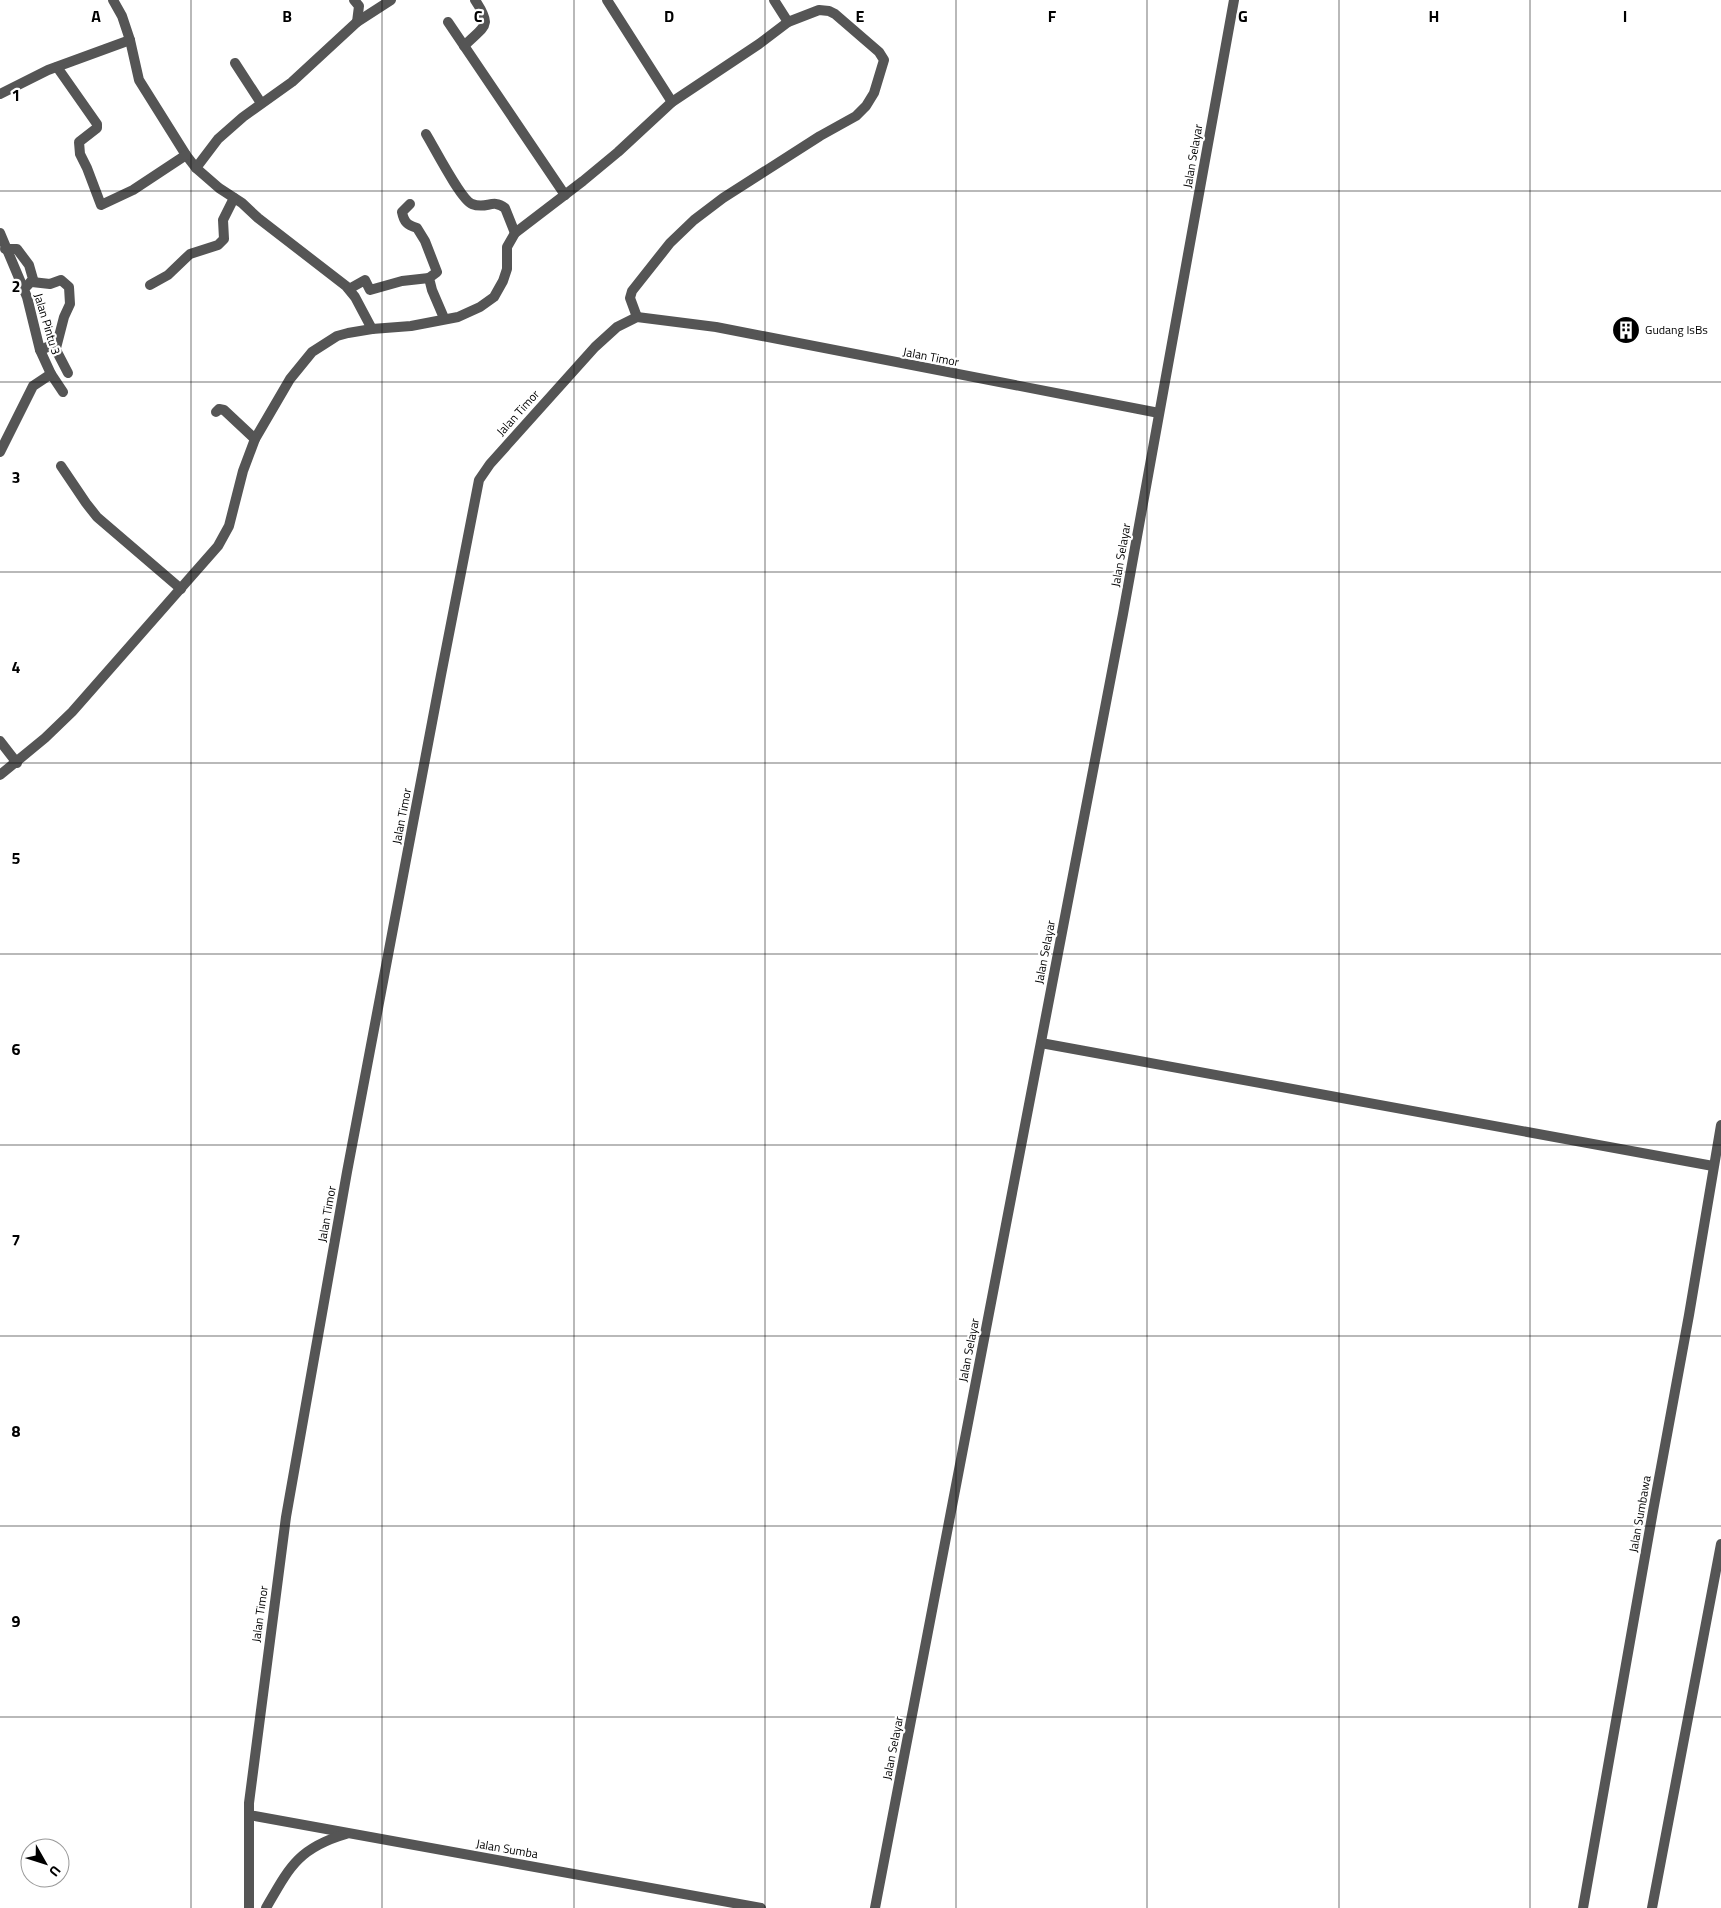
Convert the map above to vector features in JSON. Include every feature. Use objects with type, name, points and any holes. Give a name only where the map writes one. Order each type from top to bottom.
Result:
[{"type":"street","points":[[113,0],[122,16],[130,40],[139,80],[196,168],[349,289],[372,329]]},
{"type":"street","points":[[354,0],[359,6],[357,22]]},
{"type":"street","points":[[196,168],[218,139],[261,103],[292,82],[357,22],[391,0]]},
{"type":"street","points":[[464,46],[484,26],[486,21],[475,0]]},
{"type":"street","points":[[607,0],[672,102]]},
{"type":"street","points":[[774,0],[788,22]]},
{"type":"street","name":"Jalan Selayar","points":[[875,1908],[1123,614],[1234,0]]},
{"type":"street","points":[[0,775],[17,763],[72,712],[218,546],[229,526],[243,470],[255,439],[290,379],[312,352],[338,336],[372,329],[411,326],[471,313],[494,297],[503,281],[507,268],[507,247],[515,233],[618,152],[672,102],[759,44],[788,22],[819,10],[835,14],[882,55],[884,60],[874,93],[866,106],[856,116],[820,136],[723,198],[694,220],[670,244],[632,291],[630,298],[637,316]]},
{"type":"street","points":[[448,22],[565,195]]},
{"type":"street","points":[[0,94],[57,67],[130,40]]},
{"type":"street","points":[[235,63],[261,103]]},
{"type":"street","points":[[57,67],[97,124],[97,128],[79,142],[80,154],[101,206],[133,190],[186,155]]},
{"type":"street","points":[[426,134],[466,201],[484,207],[494,203],[502,205],[515,233]]},
{"type":"street","points":[[150,285],[174,270],[190,254],[218,245],[224,239],[223,220],[234,198]]},
{"type":"street","points":[[349,289],[365,280],[370,290],[402,281],[429,278],[437,272],[417,228],[408,225],[403,220],[402,212],[410,204]]},
{"type":"street","name":"Jalan Pintu 3","points":[[0,233],[5,248],[28,286],[40,350],[51,374],[63,392]]},
{"type":"street","points":[[5,248],[13,248],[20,252],[29,265],[33,276],[28,286]]},
{"type":"street","points":[[429,278],[444,318]]},
{"type":"street","points":[[28,286],[50,284],[61,280],[69,287],[70,304],[64,317],[56,348]]},
{"type":"street","name":"Jalan Timor","points":[[249,1908],[249,1814],[286,1517],[349,1163],[479,480],[490,464],[595,347],[617,327],[637,316],[716,328],[1159,413]]},
{"type":"street","points":[[40,350],[53,345],[68,373]]},
{"type":"street","points":[[0,452],[33,386],[51,374]]},
{"type":"street","points":[[216,412],[224,410],[255,439]]},
{"type":"street","points":[[61,466],[97,516],[181,589]]},
{"type":"street","points":[[0,741],[17,763]]},
{"type":"street","points":[[1041,1043],[1713,1166]]},
{"type":"street","name":"Jalan Sumbawa","points":[[1583,1908],[1721,1125]]},
{"type":"street","points":[[1652,1908],[1721,1544]]},
{"type":"street","name":"Jalan Sumba","points":[[249,1814],[761,1908]]},
{"type":"street","points":[[266,1908],[291,1866],[303,1853],[328,1839],[349,1833]]},
{"type":"place","name":"Gudang IsBs","points":[[1626,330]]}]
